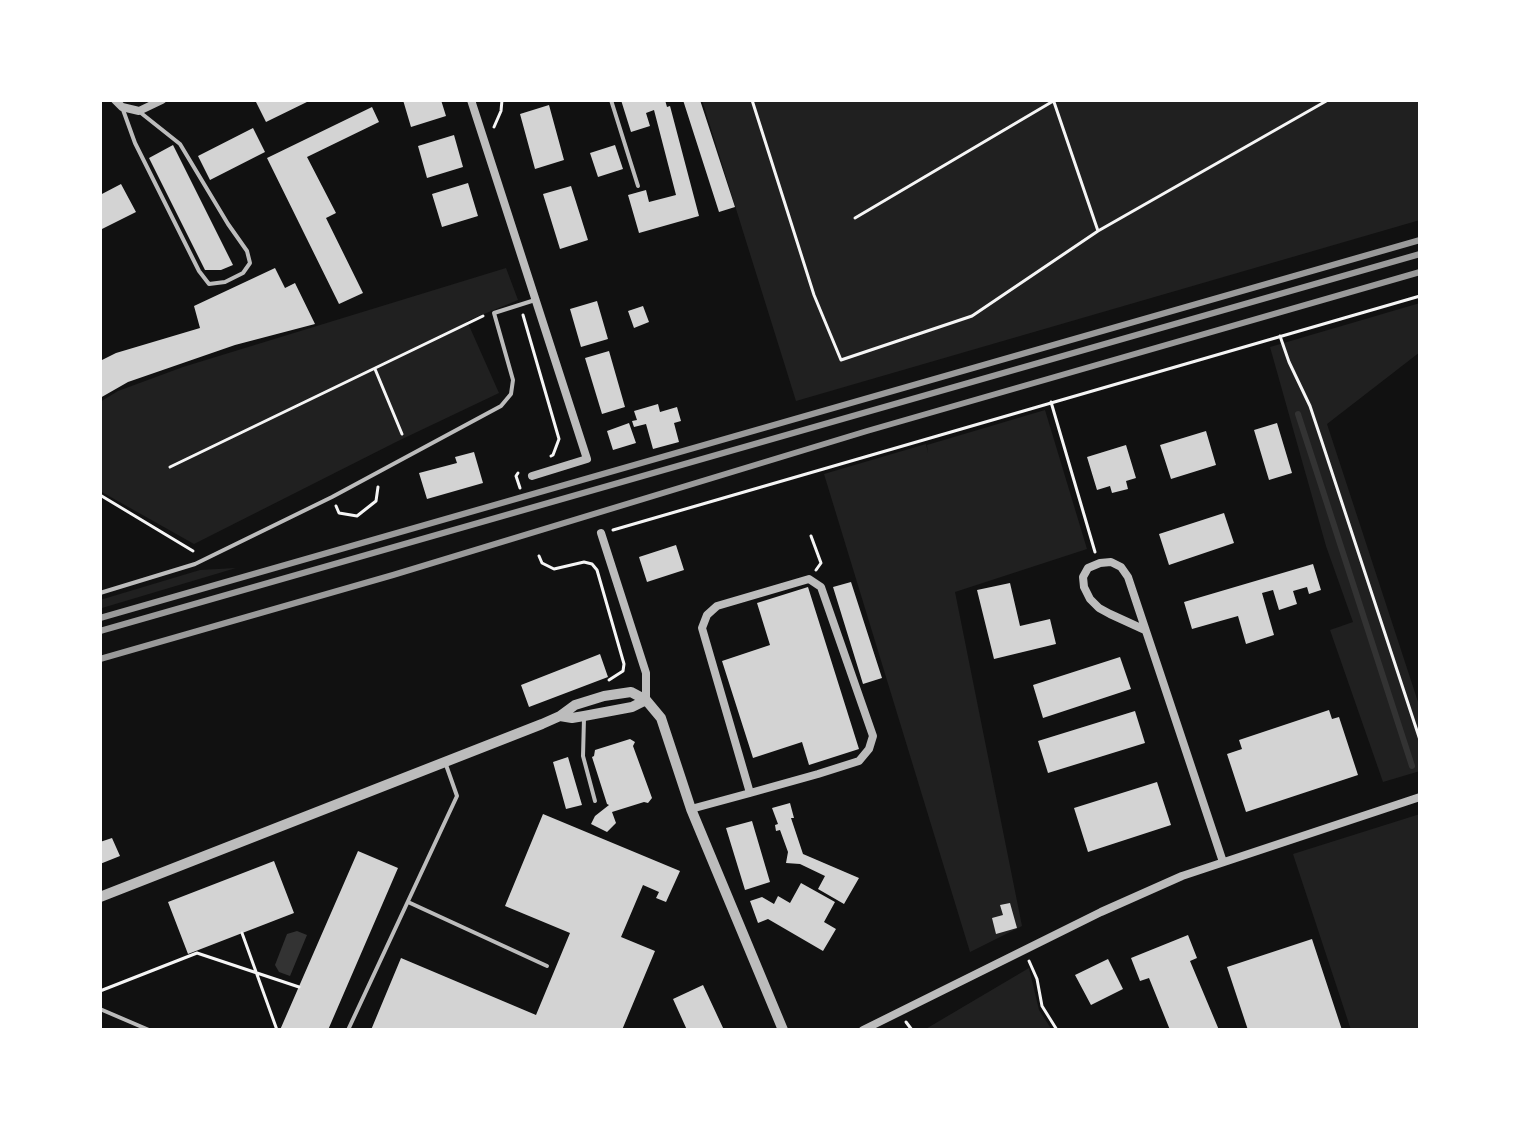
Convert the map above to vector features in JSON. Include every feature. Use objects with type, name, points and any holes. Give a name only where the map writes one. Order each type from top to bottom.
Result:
[{"type":"street","points":[[118,103],[139,111],[162,100]]},
{"type":"street","points":[[471,100],[587,459],[532,476]]},
{"type":"street","points":[[601,533],[646,673],[646,700]]},
{"type":"street","points":[[1145,630],[1099,608],[1090,599],[1083,577],[1088,568],[1111,562],[1121,567],[1128,577],[1223,862]]},
{"type":"street","points":[[691,809],[750,793],[859,761],[869,749],[873,736],[821,587],[809,579],[717,606],[707,615],[702,628],[750,793]]},
{"type":"street","points":[[100,897],[560,716],[575,705],[631,692],[646,700],[661,718],[691,809],[783,1030]]},
{"type":"street","points":[[560,716],[584,716],[632,707],[646,700]]},
{"type":"street","points":[[863,1030],[1101,912],[1182,876],[1420,797]]},
{"type":"lane","points":[[611,100],[638,186]]},
{"type":"lane","points":[[118,103],[199,271],[209,284],[225,282],[243,273],[250,263],[247,251],[180,144],[139,111]]},
{"type":"lane","points":[[100,593],[206,558],[332,497],[501,406],[511,394],[513,380],[494,313],[537,299]]},
{"type":"lane","points":[[584,716],[583,756],[595,801]]},
{"type":"lane","points":[[348,1030],[457,796],[445,762]]},
{"type":"lane","points":[[408,902],[547,966]]},
{"type":"lane","points":[[100,1009],[149,1030]]},
{"type":"path","points":[[486,144],[501,111],[502,100]]},
{"type":"path","points":[[759,100],[752,101],[814,295],[841,360],[972,316],[1098,231],[1328,100]]},
{"type":"path","points":[[855,218],[1054,100],[1098,231]]},
{"type":"path","points":[[601,533],[1420,296]]},
{"type":"path","points":[[519,304],[559,439],[553,455],[542,459]]},
{"type":"path","points":[[170,467],[486,314],[494,313]]},
{"type":"path","points":[[1280,336],[1310,406],[1420,740]]},
{"type":"path","points":[[375,369],[402,434]]},
{"type":"path","points":[[1051,402],[1100,563]]},
{"type":"path","points":[[520,488],[516,476],[521,467]]},
{"type":"path","points":[[332,497],[339,513],[357,516],[376,501],[381,471]]},
{"type":"path","points":[[100,495],[206,558]]},
{"type":"path","points":[[809,579],[821,563],[811,536]]},
{"type":"path","points":[[539,556],[542,563],[554,569],[584,562],[592,564],[597,570],[624,664],[623,671],[602,685]]},
{"type":"path","points":[[242,933],[277,1030]]},
{"type":"path","points":[[1024,951],[1037,979],[1042,1006],[1057,1030]]},
{"type":"path","points":[[100,991],[197,953],[299,987]]},
{"type":"shaded area","points":[[702,100],[1420,100],[1420,220],[796,401]]},
{"type":"shaded area","points":[[506,268],[518,300],[467,321],[499,393],[194,544],[100,491],[100,402],[118,391],[183,367]]},
{"type":"shaded area","points":[[1420,303],[1420,352],[1327,424],[1420,708],[1420,771],[1383,782],[1330,630],[1353,622],[1326,546],[1270,347]]},
{"type":"shaded area","points":[[1045,410],[1087,549],[955,592],[1022,926],[970,952],[824,474],[926,444],[928,453],[927,445]]},
{"type":"shaded area","points":[[236,568],[100,609],[100,600],[200,570]]},
{"type":"shaded area","points":[[1420,814],[1420,1030],[1351,1030],[1293,854]]},
{"type":"shaded area","points":[[297,931],[307,935],[290,976],[279,972],[275,965],[287,934]]},
{"type":"shaded area","points":[[1029,968],[1039,1010],[1052,1030],[924,1030]]},
{"type":"building","points":[[255,100],[311,100],[266,122]]},
{"type":"building","points":[[403,100],[441,100],[446,116],[411,127]]},
{"type":"building","points":[[621,100],[665,100],[667,107],[670,106],[699,216],[639,233],[628,195],[646,190],[649,202],[676,195],[654,110],[646,113],[650,126],[631,132]]},
{"type":"building","points":[[683,100],[700,100],[735,207],[719,212]]},
{"type":"building","points":[[549,105],[564,160],[535,169],[520,114]]},
{"type":"building","points":[[372,107],[379,122],[307,157],[336,213],[326,218],[363,293],[339,304],[267,158]]},
{"type":"building","points":[[253,128],[265,152],[210,180],[198,156]]},
{"type":"building","points":[[454,135],[463,167],[427,178],[418,146]]},
{"type":"building","points":[[173,145],[233,265],[221,270],[205,270],[149,158]]},
{"type":"building","points":[[615,145],[623,169],[598,177],[590,153]]},
{"type":"building","points":[[468,183],[478,216],[442,227],[432,194]]},
{"type":"building","points":[[121,184],[136,212],[100,230],[100,195]]},
{"type":"building","points":[[571,186],[588,240],[560,249],[543,194]]},
{"type":"building","points":[[275,268],[285,288],[295,283],[315,324],[235,345],[128,382],[100,398],[100,361],[116,353],[200,328],[194,306]]},
{"type":"building","points":[[597,301],[608,339],[581,347],[570,309]]},
{"type":"building","points":[[643,306],[649,322],[634,328],[628,311]]},
{"type":"building","points":[[609,351],[625,407],[602,414],[585,358]]},
{"type":"building","points":[[658,404],[660,412],[677,407],[681,421],[674,423],[679,442],[653,449],[646,424],[634,427],[632,421],[637,420],[634,411]]},
{"type":"building","points":[[629,423],[636,443],[613,450],[607,431]]},
{"type":"building","points":[[1277,423],[1292,473],[1269,480],[1254,430]]},
{"type":"building","points":[[1206,431],[1216,465],[1171,479],[1160,445]]},
{"type":"building","points":[[1126,445],[1136,478],[1126,481],[1128,489],[1112,493],[1110,486],[1097,490],[1087,457]]},
{"type":"building","points":[[474,452],[483,483],[427,499],[419,473],[457,463],[455,457]]},
{"type":"building","points":[[1224,513],[1234,543],[1169,565],[1159,534]]},
{"type":"building","points":[[676,545],[684,570],[647,582],[639,557]]},
{"type":"building","points":[[1313,564],[1321,590],[1309,594],[1307,587],[1293,591],[1297,604],[1279,610],[1273,590],[1262,593],[1274,635],[1246,644],[1238,616],[1192,629],[1184,602]]},
{"type":"building","points":[[851,582],[882,678],[863,684],[833,587]]},
{"type":"building","points":[[1010,583],[1020,626],[1050,619],[1056,644],[994,659],[977,590]]},
{"type":"building","points":[[808,587],[859,749],[809,765],[802,742],[753,758],[722,661],[770,645],[757,603]]},
{"type":"building","points":[[600,654],[608,677],[529,707],[521,685]]},
{"type":"building","points":[[1120,657],[1131,689],[1043,718],[1033,685]]},
{"type":"building","points":[[1329,710],[1332,719],[1339,717],[1358,775],[1246,812],[1227,754],[1242,749],[1239,740]]},
{"type":"building","points":[[1135,711],[1145,743],[1048,773],[1038,741]]},
{"type":"building","points":[[630,739],[635,742],[633,746],[652,798],[648,803],[612,812],[616,823],[607,832],[591,824],[595,816],[609,805],[592,757],[595,750]]},
{"type":"building","points":[[568,757],[582,805],[566,809],[553,762]]},
{"type":"building","points":[[1157,782],[1171,825],[1088,852],[1074,808]]},
{"type":"building","points":[[790,803],[794,818],[791,818],[803,854],[859,878],[844,904],[818,889],[825,876],[800,864],[786,863],[788,852],[780,830],[776,831],[775,825],[778,824],[772,808]]},
{"type":"building","points":[[543,814],[680,871],[666,902],[656,898],[659,892],[643,885],[621,937],[655,951],[622,1030],[371,1030],[401,958],[536,1015],[570,933],[505,906]]},
{"type":"building","points":[[752,821],[770,882],[745,890],[726,828]]},
{"type":"building","points":[[112,838],[120,856],[100,864],[100,842]]},
{"type":"building","points":[[358,851],[398,868],[328,1030],[280,1030]]},
{"type":"building","points":[[274,861],[294,913],[188,954],[168,902]]},
{"type":"building","points":[[801,883],[835,902],[824,922],[836,929],[823,951],[768,919],[758,923],[750,901],[762,897],[774,904],[778,896],[790,903]]},
{"type":"building","points":[[1010,903],[1017,928],[996,934],[992,918],[1003,915],[1000,905]]},
{"type":"building","points":[[1188,935],[1197,958],[1190,961],[1219,1030],[1170,1030],[1149,978],[1140,981],[1131,958]]},
{"type":"building","points":[[1312,939],[1342,1030],[1248,1030],[1227,967]]},
{"type":"building","points":[[1108,959],[1123,989],[1091,1005],[1075,975]]},
{"type":"building","points":[[703,985],[724,1030],[687,1030],[673,999]]},
{"type":"waterway","points":[[1298,414],[1412,766]]},
{"type":"railway","points":[[100,618],[1420,240]]},
{"type":"railway","points":[[100,631],[1420,254]]},
{"type":"railway","points":[[100,659],[393,575],[867,431],[1420,272]]}]
